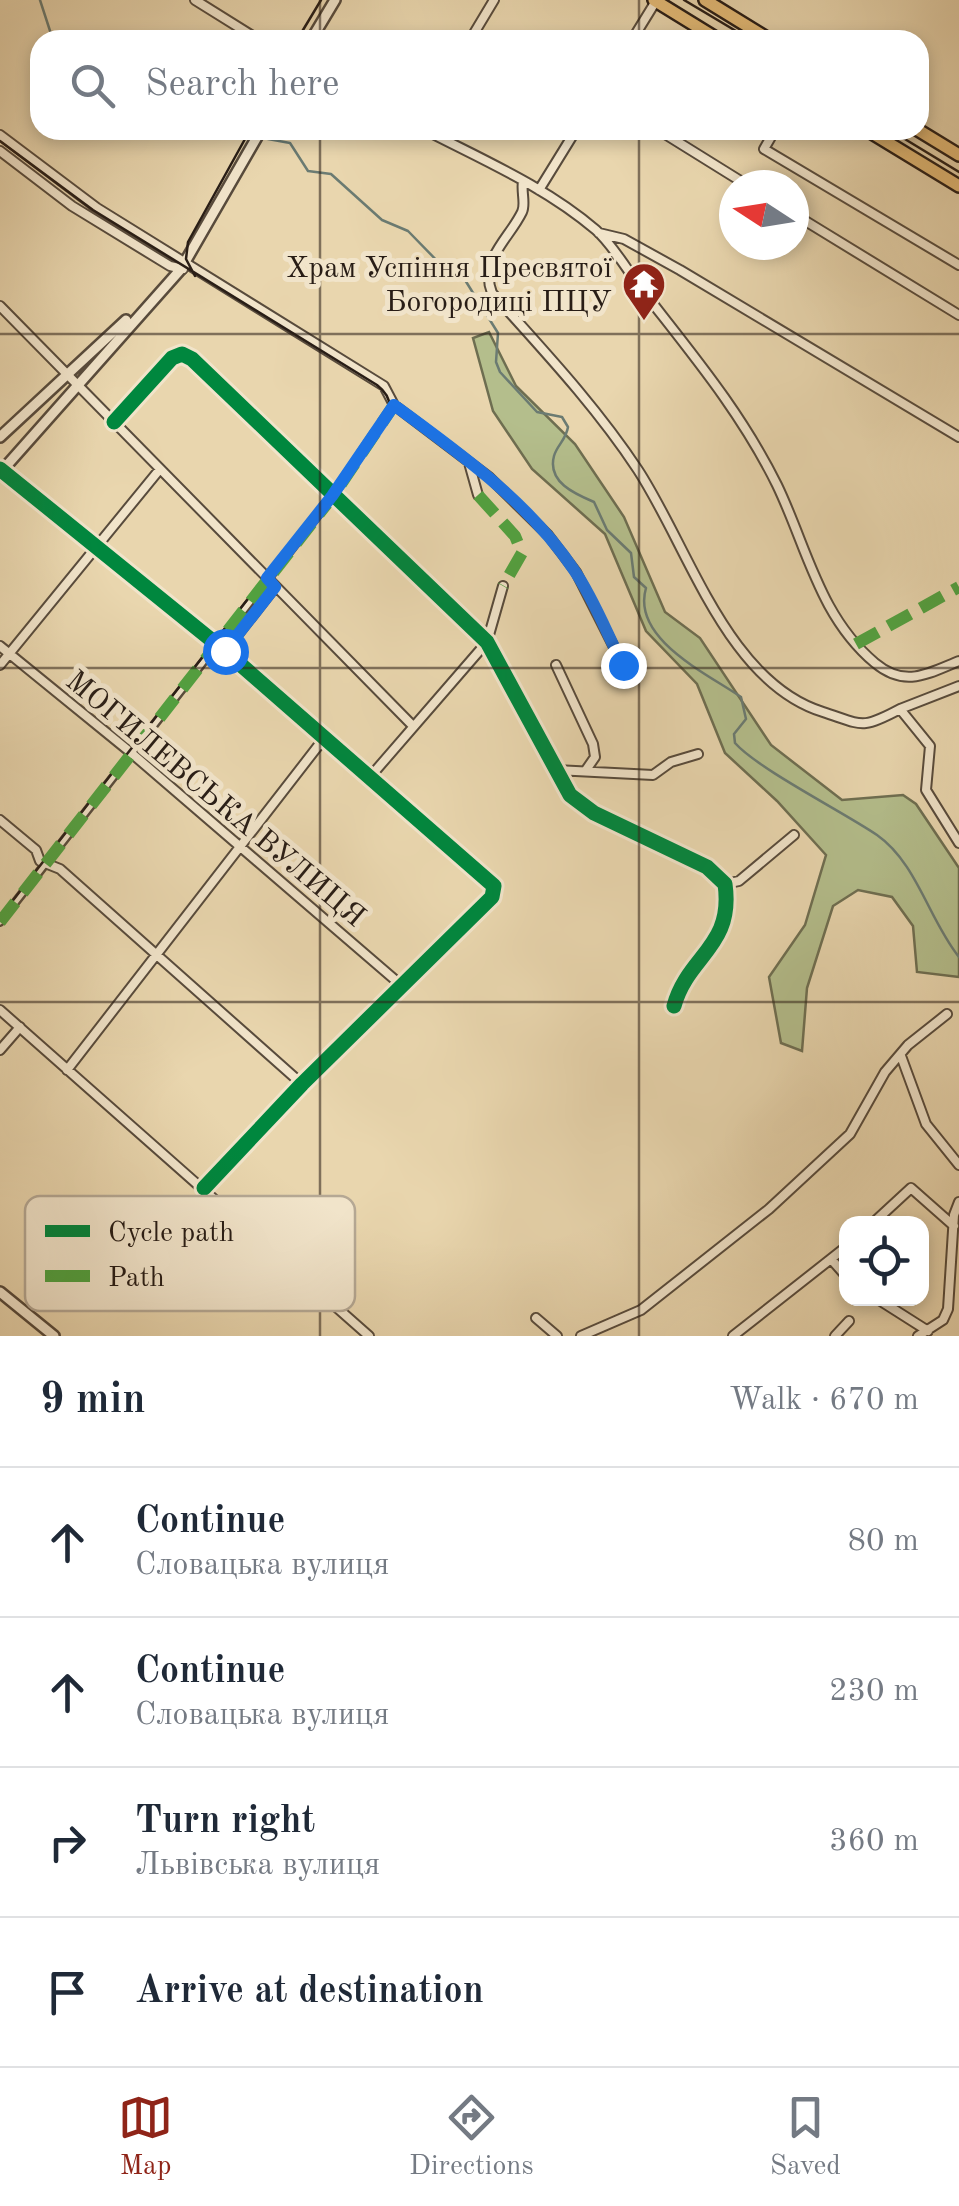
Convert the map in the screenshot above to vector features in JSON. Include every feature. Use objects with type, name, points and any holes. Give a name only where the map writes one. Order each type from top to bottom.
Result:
[{"type":"main road","points":[[704,0],[754,30]]},
{"type":"main road","points":[[655,1],[703,30]]},
{"type":"main road","points":[[929,137],[959,155]]},
{"type":"main road","points":[[883,140],[959,186]]},
{"type":"street","points":[[195,0],[243,30]]},
{"type":"street","points":[[317,30],[335,0]]},
{"type":"street","points":[[476,30],[494,0]]},
{"type":"street","points":[[638,30],[655,1]]},
{"type":"street","points":[[0,135],[81,197],[390,392],[394,405],[489,477],[557,547],[576,572],[623,665]]},
{"type":"street","points":[[204,1188],[302,1084],[492,898],[490,880],[216,643],[93,549],[0,471],[185,265],[254,140]]},
{"type":"street","points":[[444,140],[539,190],[599,232],[740,417],[798,530],[825,602],[856,644],[884,670],[902,678],[919,678],[959,661]]},
{"type":"street","points":[[539,190],[570,140]]},
{"type":"street","points":[[675,140],[723,170]]},
{"type":"street","points":[[769,140],[764,149],[959,265]]},
{"type":"street","points":[[0,151],[72,206],[185,265]]},
{"type":"street","points":[[522,181],[525,208],[492,258],[488,272],[492,293],[588,400],[638,471],[742,651],[783,696],[855,726],[870,725],[959,686]]},
{"type":"street","points":[[809,223],[959,314]]},
{"type":"street","points":[[599,232],[624,239],[680,270],[959,437]]},
{"type":"street","points":[[0,437],[185,265]]},
{"type":"street","points":[[0,306],[414,726]]},
{"type":"street","points":[[114,422],[172,358],[182,354],[192,359],[487,642],[570,794],[594,813],[707,867],[726,884],[725,926],[678,992],[674,1006]]},
{"type":"street","points":[[0,922],[332,496],[394,405]]},
{"type":"street","points":[[470,463],[478,495]]},
{"type":"street","points":[[0,666],[160,469]]},
{"type":"street","points":[[370,777],[487,642],[503,586]]},
{"type":"street","points":[[225,651],[275,587]]},
{"type":"street","name":"МОГИЛЕВСЬКА ВУЛИЦЯ","points":[[0,646],[131,752],[401,985]]},
{"type":"street","points":[[556,666],[593,744],[595,757],[586,770]]},
{"type":"street","points":[[900,709],[930,746],[926,790],[959,842]]},
{"type":"street","points":[[67,1070],[325,737]]},
{"type":"street","points":[[556,770],[586,770],[605,776],[653,775],[671,762],[698,754]]},
{"type":"street","points":[[0,820],[36,850],[44,864],[60,869],[302,1084]]},
{"type":"street","points":[[726,884],[739,881],[794,835]]},
{"type":"street","points":[[0,1010],[213,1196]]},
{"type":"street","points":[[580,1336],[641,1310],[768,1209],[850,1134],[886,1072],[908,1045],[948,1014]]},
{"type":"street","points":[[0,1050],[20,1027]]},
{"type":"street","points":[[901,1056],[926,1124],[959,1166]]},
{"type":"street","points":[[881,1216],[911,1188],[954,1226]]},
{"type":"street","points":[[918,1336],[943,1320],[948,1309],[959,1202]]},
{"type":"street","points":[[732,1336],[839,1254]]},
{"type":"street","points":[[832,1260],[839,1268]]},
{"type":"street","points":[[0,1292],[54,1336]]},
{"type":"street","points":[[889,1306],[928,1330]]},
{"type":"street","points":[[341,1311],[369,1336]]},
{"type":"street","points":[[536,1318],[557,1336]]},
{"type":"street","points":[[835,1336],[849,1321]]},
{"type":"street","points":[[540,1336],[548,1328]]},
{"type":"green space","points":[[489,332],[516,386],[575,444],[624,517],[665,612],[700,638],[771,745],[842,800],[903,795],[916,804],[959,868],[959,977],[917,972],[913,926],[892,897],[858,890],[833,906],[807,988],[802,1051],[781,1043],[769,977],[805,925],[826,855],[777,801],[725,753],[697,684],[646,631],[605,534],[532,469],[493,411],[473,338]]},
{"type":"waterway","points":[[40,0],[50,30]]},
{"type":"waterway","points":[[274,140],[290,143],[308,171],[331,174],[382,220],[408,231],[446,270],[465,280],[498,333],[496,362],[500,372],[537,412],[562,417],[568,427],[554,456],[555,473],[564,486],[594,502],[607,530],[631,553],[634,577],[646,588],[644,606],[650,623],[676,653],[741,697],[746,719],[734,734],[735,743],[762,765],[891,847],[913,876],[959,957]]},
{"type":"tram line","points":[[303,30],[321,0]]},
{"type":"tram line","points":[[684,0],[734,30]]},
{"type":"tram line","points":[[195,276],[186,259],[188,242],[244,140]]},
{"type":"tram line","points":[[906,140],[959,172]]},
{"type":"tram line","points":[[0,141],[93,210],[377,385],[387,396],[390,407],[378,432],[0,917]]},
{"type":"marked path","points":[[0,922],[333,496],[394,405]]},
{"type":"marked path","points":[[478,495],[515,536],[522,553],[503,586]]},
{"type":"marked path","points":[[856,644],[959,587]]},
{"type":"cycle path","points":[[114,422],[172,358],[182,354],[192,359],[487,642],[570,795],[594,813],[707,867],[725,884],[726,905],[717,937],[689,974],[674,1006]]},
{"type":"cycle path","points":[[0,469],[225,651],[494,886],[492,897],[302,1084],[204,1188]]},
{"type":"place","name":"Храм Успіння Пресвятої Богородиці ПЦУ","points":[[644,322]]},
{"type":"route","points":[[225,651],[275,587],[267,578],[386,423],[394,405],[489,477],[548,535],[576,572],[623,665]]}]
